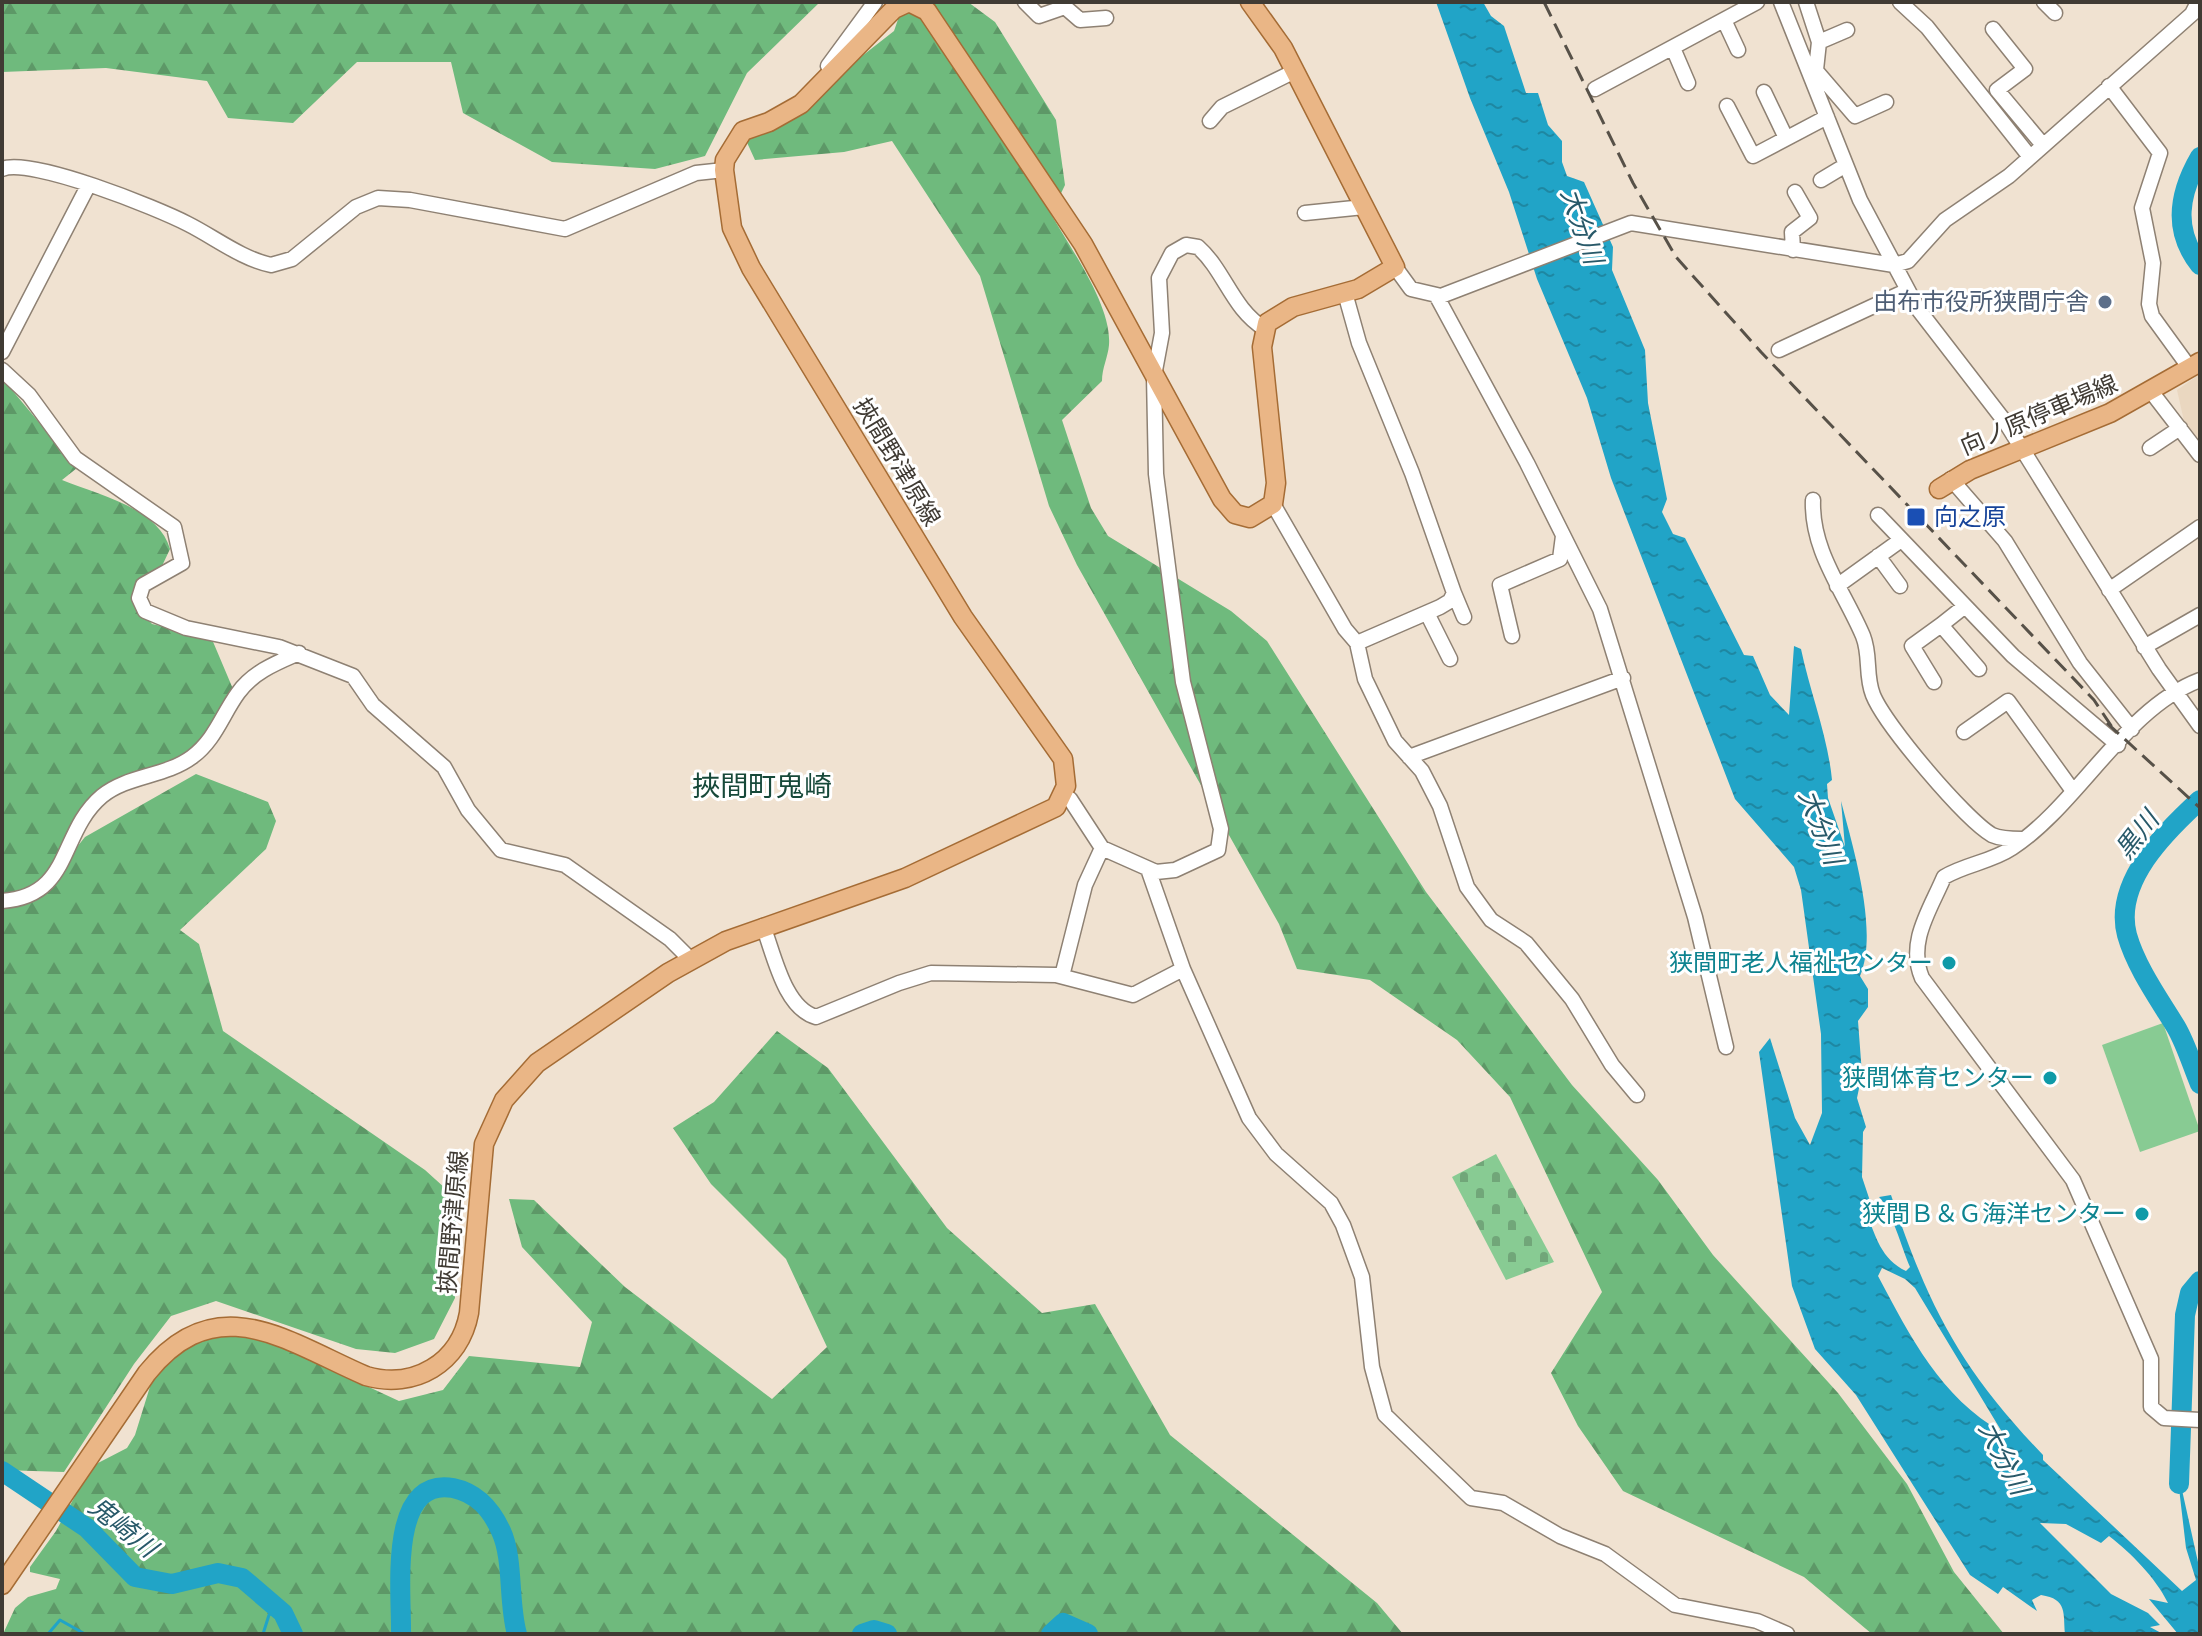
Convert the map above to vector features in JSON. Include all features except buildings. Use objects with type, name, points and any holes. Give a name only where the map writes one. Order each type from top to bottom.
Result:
[{"type":"main road","points":[[724,170],[725,160],[743,131],[777,118],[807,98],[888,14],[909,2],[927,11],[1060,208],[1113,296],[1228,507],[1235,514],[1250,518],[1273,504],[1276,483],[1262,347],[1270,320],[1286,310],[1345,293],[1395,267],[1295,71],[1275,35],[1250,2]]},
{"type":"main road","name":"挾間野津原線","points":[[2,1585],[147,1373],[186,1338],[225,1326],[254,1326],[366,1376],[383,1380],[413,1377],[448,1359],[468,1320],[481,1158],[487,1132],[504,1100],[526,1073],[551,1052],[691,960],[763,926],[919,872],[1056,807],[1067,775],[1063,759],[963,617],[741,250],[731,222],[724,170]]},
{"type":"main road","name":"向ノ原停車場線","points":[[1945,484],[2110,413],[2195,365]]},
{"type":"street","points":[[807,98],[875,2]]},
{"type":"street","points":[[1025,2],[1039,16],[1065,7],[1080,20],[1106,18]]},
{"type":"street","points":[[1595,89],[1757,2]]},
{"type":"street","points":[[1781,2],[1816,78],[1846,165],[1908,290],[1932,331],[2000,414],[2144,647],[2200,726]]},
{"type":"street","points":[[1806,2],[1819,42],[1816,78]]},
{"type":"street","points":[[1900,2],[1927,27],[2030,157]]},
{"type":"street","points":[[1395,267],[1411,289],[1436,295],[1453,292],[1631,223],[1894,265],[1908,261],[1945,220],[2009,176],[2197,6]]},
{"type":"street","points":[[1724,20],[1738,50]]},
{"type":"street","points":[[1993,29],[2025,69],[1997,90],[2043,145]]},
{"type":"street","points":[[1819,42],[1847,30]]},
{"type":"street","points":[[1673,48],[1688,83]]},
{"type":"street","points":[[1210,121],[1222,107],[1295,71]]},
{"type":"street","points":[[1816,78],[1855,116],[1886,102]]},
{"type":"street","points":[[2109,86],[2160,153],[2142,208],[2153,263],[2149,304],[2152,316],[2195,365]]},
{"type":"street","points":[[1764,92],[1786,138]]},
{"type":"street","points":[[1727,106],[1753,156],[1827,117]]},
{"type":"street","points":[[1821,180],[1846,165]]},
{"type":"street","points":[[2,169],[25,166],[88,186],[166,214],[271,265],[292,259],[356,207],[378,198],[410,200],[565,229],[696,173],[724,170]]},
{"type":"street","points":[[2,352],[88,186]]},
{"type":"street","points":[[1793,250],[1792,232],[1810,218],[1795,192]]},
{"type":"street","points":[[1305,213],[1364,207]]},
{"type":"street","points":[[1062,795],[1070,799],[1102,848],[1148,869],[1175,870],[1199,862],[1218,850],[1222,843],[1183,682],[1168,592],[1156,474],[1154,376],[1162,338],[1159,278],[1169,256],[1181,247],[1192,244],[1210,258],[1240,307],[1265,329]]},
{"type":"street","points":[[1779,350],[1908,290]]},
{"type":"street","points":[[1345,293],[1359,343],[1412,473],[1464,617]]},
{"type":"street","points":[[1436,295],[1600,609],[1695,917],[1726,1047]]},
{"type":"street","points":[[2,370],[29,395],[80,462],[174,527],[182,563],[143,585],[139,598],[145,611],[186,628],[261,642],[299,653],[353,676],[369,701],[444,767],[468,810],[501,850],[565,865],[670,939],[691,960]]},
{"type":"street","points":[[2150,390],[2200,455]]},
{"type":"street","points":[[2150,448],[2180,428]]},
{"type":"street","points":[[1945,484],[2005,541],[2080,663],[2132,729]]},
{"type":"street","points":[[1813,500],[1815,532],[1869,653],[1867,678],[1875,699],[1901,739],[1992,834],[2022,839]]},
{"type":"street","points":[[1273,504],[1357,643],[1365,679],[1395,741],[1422,771],[1440,806],[1467,887],[1491,920],[1526,943],[1572,999],[1612,1065],[1637,1095]]},
{"type":"street","points":[[1878,515],[2013,656],[2118,745]]},
{"type":"street","points":[[2109,590],[2200,527]]},
{"type":"street","points":[[1512,636],[1500,585],[1560,559],[1563,536]]},
{"type":"street","points":[[1837,586],[1901,540]]},
{"type":"street","points":[[1878,556],[1900,586]]},
{"type":"street","points":[[1357,643],[1427,613],[1450,601],[1454,593]]},
{"type":"street","points":[[1934,682],[1912,646],[1965,606]]},
{"type":"street","points":[[1427,613],[1450,659]]},
{"type":"street","points":[[2144,647],[2200,615]]},
{"type":"street","points":[[1941,625],[1979,669]]},
{"type":"street","points":[[2,901],[23,900],[44,888],[83,819],[101,797],[120,786],[191,758],[222,724],[236,695],[248,681],[299,653]]},
{"type":"street","points":[[1409,757],[1623,678]]},
{"type":"street","points":[[2198,1420],[2164,1418],[2150,1403],[2153,1372],[2144,1338],[2073,1180],[1922,978],[1914,961],[1915,947],[1944,877],[1969,864],[1992,858],[2022,839],[2132,729],[2175,693],[2200,680]]},
{"type":"street","points":[[1964,732],[2008,701],[2073,791]]},
{"type":"street","points":[[1062,976],[1085,885],[1102,848]]},
{"type":"street","points":[[1148,869],[1183,969],[1249,1118],[1276,1154],[1331,1203],[1343,1225],[1362,1277],[1377,1397],[1389,1420],[1471,1498],[1503,1503],[1560,1536],[1605,1554],[1675,1605],[1757,1621],[1787,1634]]},
{"type":"street","points":[[763,926],[792,998],[802,1011],[816,1017],[931,973],[1062,976],[1133,995],[1183,969]]},
{"type":"shaded area","points":[[2200,374],[2200,441],[2184,421],[2177,390]]},
{"type":"green space","points":[[2,2],[820,2],[747,73],[705,156],[655,169],[552,162],[463,113],[451,62],[357,62],[293,123],[228,118],[207,81],[106,68],[2,72]]},
{"type":"green space","points":[[904,2],[968,2],[995,22],[1056,120],[1065,185],[1051,214],[1097,295],[1104,312],[1109,345],[1102,381],[1062,420],[1091,508],[1108,536],[1231,611],[1267,641],[1426,892],[1572,1085],[1658,1180],[1713,1255],[1838,1393],[1907,1484],[1954,1572],[2004,1634],[1872,1634],[1804,1577],[1623,1491],[1578,1426],[1551,1373],[1602,1292],[1510,1097],[1457,1040],[1370,980],[1297,969],[1279,924],[1077,565],[1049,506],[980,276],[892,141],[844,152],[755,160],[744,136],[825,85],[894,31]]},
{"type":"green space","points":[[2,378],[77,468],[62,480],[125,504],[153,523],[163,535],[170,549],[162,566],[135,583],[136,605],[152,624],[211,637],[233,689],[205,745],[110,791],[83,819],[44,888],[85,837],[196,774],[268,802],[276,821],[266,849],[180,930],[199,944],[223,1031],[425,1170],[456,1198],[455,1298],[434,1339],[395,1353],[356,1349],[216,1301],[171,1316],[134,1364],[64,1472],[2,1470]]},
{"type":"green space","points":[[2163,1023],[2200,1131],[2140,1152],[2102,1045]]},
{"type":"green space","points":[[777,1031],[828,1068],[947,1228],[1042,1313],[1095,1304],[1170,1435],[1377,1603],[1403,1634],[3,1634],[15,1608],[28,1597],[56,1589],[60,1579],[30,1572],[30,1567],[56,1531],[86,1476],[98,1463],[127,1448],[135,1435],[153,1377],[172,1352],[198,1339],[228,1331],[259,1336],[399,1401],[443,1390],[469,1356],[580,1367],[592,1322],[522,1247],[509,1199],[534,1200],[625,1287],[772,1399],[827,1347],[786,1259],[711,1184],[673,1128],[714,1102]]},
{"type":"green space","points":[[1496,1154],[1554,1262],[1506,1280],[1452,1177]]},
{"type":"water","name":"大分川","points":[[1436,2],[1483,2],[1491,16],[1504,26],[1526,93],[1538,93],[1548,125],[1562,141],[1562,162],[1567,176],[1584,182],[1613,247],[1612,270],[1645,350],[1648,403],[1667,499],[1662,512],[1673,534],[1685,538],[1744,655],[1753,656],[1770,695],[1789,715],[1794,646],[1801,649],[1830,764],[1832,780],[1827,784],[1828,798],[1845,847],[1841,801],[1866,913],[1865,957],[1860,976],[1868,989],[1868,1007],[1858,1021],[1862,1074],[1857,1098],[1866,1127],[1863,1132],[1862,1177],[1870,1201],[1866,1212],[1876,1238],[1885,1254],[1898,1266],[1906,1271],[1910,1267],[1892,1219],[1879,1197],[1891,1195],[1934,1304],[1968,1364],[1990,1394],[2043,1455],[2043,1460],[2182,1591],[2196,1580],[2186,1548],[2175,1454],[2180,1460],[2182,1490],[2200,1571],[2200,1634],[2178,1634],[2149,1599],[2168,1603],[2156,1584],[2142,1566],[2109,1536],[2101,1543],[2066,1524],[2040,1523],[2111,1594],[2148,1613],[2160,1625],[2150,1627],[2163,1634],[2065,1634],[2064,1614],[2056,1600],[2041,1595],[2032,1600],[2037,1611],[2003,1587],[1998,1594],[1970,1575],[1856,1395],[1815,1349],[1792,1286],[1759,1052],[1770,1038],[1795,1118],[1810,1145],[1822,1113],[1821,1034],[1801,890],[1794,867],[1735,799],[1611,478],[1587,398],[1537,279],[1509,192],[1470,98]],"holes":[[[1882,1268],[1905,1279],[1915,1288],[2002,1432],[1980,1418],[1944,1384],[1915,1343],[1878,1276]]]},
{"type":"waterway","name":"黒川","points":[[2200,157],[2187,184],[2182,211],[2185,238],[2200,265]]},
{"type":"waterway","name":"黒川","points":[[2200,800],[2158,842],[2146,859],[2135,877],[2125,915],[2127,935],[2136,959],[2180,1034],[2200,1084]]},
{"type":"waterway","name":"黒川","points":[[2179,1484],[2185,1315],[2190,1293],[2200,1281]]},
{"type":"waterway","name":"鬼崎川","points":[[2,1471],[87,1528],[135,1577],[172,1584],[218,1573],[242,1578],[283,1613],[293,1634]]},
{"type":"waterway","name":"鬼崎川","points":[[401,1634],[400,1567],[408,1518],[417,1500],[432,1489],[453,1488],[482,1503],[501,1531],[508,1555],[517,1634]]},
{"type":"waterway","points":[[263,1634],[269,1615],[278,1609]]},
{"type":"waterway","points":[[48,1634],[60,1620],[85,1634]]},
{"type":"waterway","name":"鬼崎川","points":[[1051,1634],[1063,1623],[1088,1634]]},
{"type":"waterway","name":"鬼崎川","points":[[862,1634],[874,1630],[887,1634]]},
{"type":"railway","points":[[1544,2],[1633,183],[1676,257],[1761,352],[2094,700],[2114,730]]},
{"type":"railway","points":[[2107,723],[2200,808]]},
{"type":"place","name":"由布市役所狭間庁舎","points":[[2105,302]]},
{"type":"place","name":"向之原","points":[[1916,517]]},
{"type":"place","name":"狭間町老人福祉センター","points":[[1949,963]]},
{"type":"place","name":"狭間体育センター","points":[[2050,1078]]},
{"type":"place","name":"狭間Ｂ＆Ｇ海洋センター","points":[[2142,1214]]},
{"type":"district","name":"挾間町鬼崎","points":[[762,786]]}]
